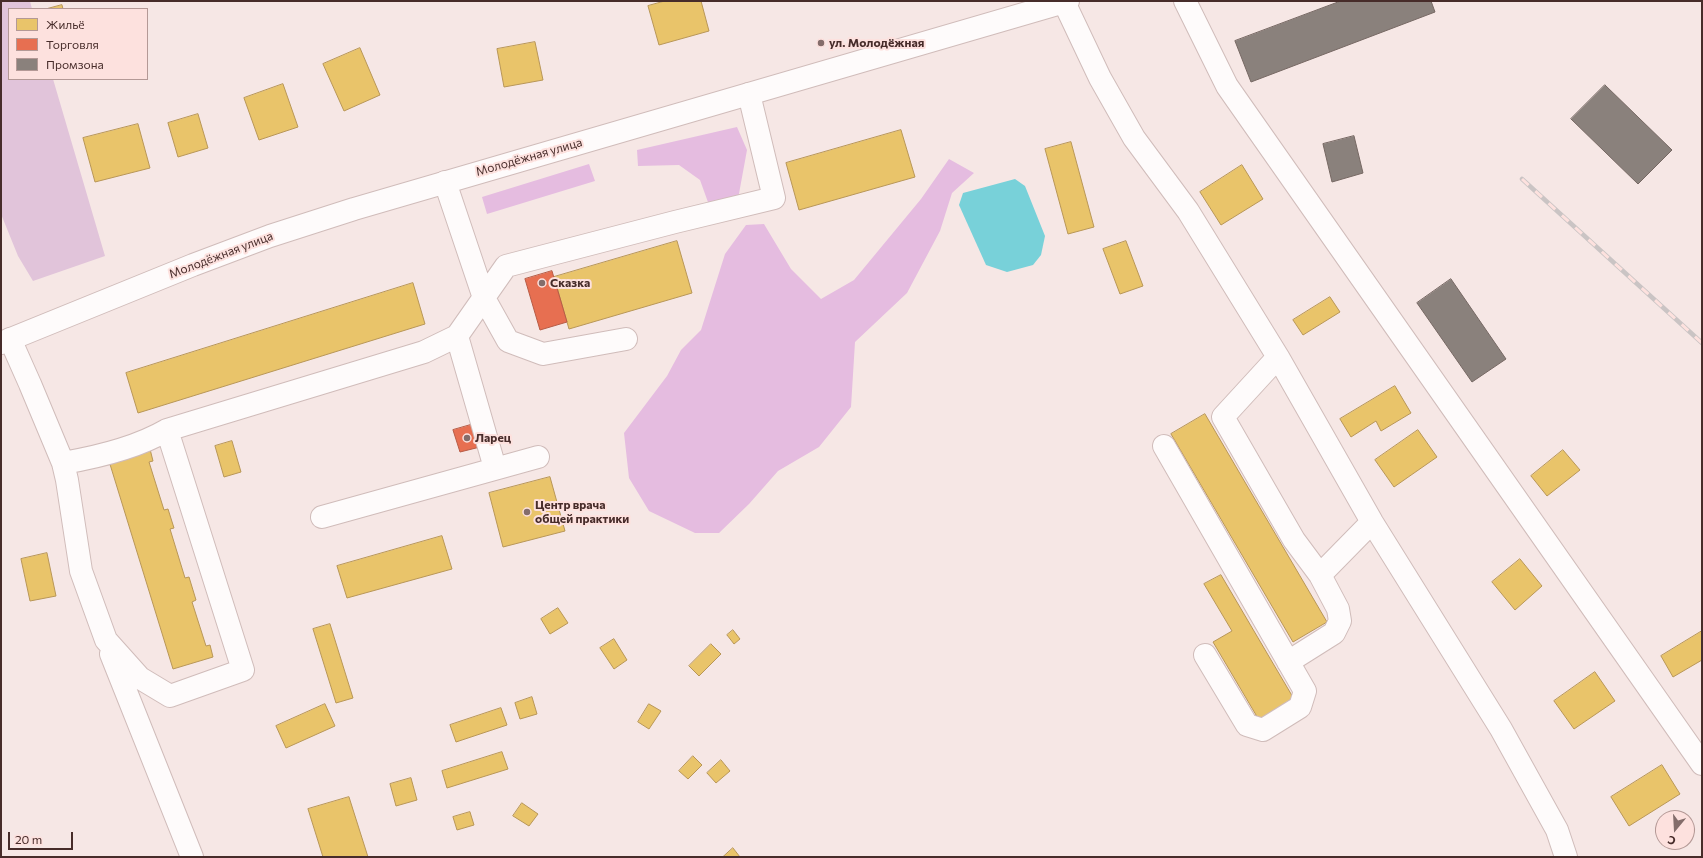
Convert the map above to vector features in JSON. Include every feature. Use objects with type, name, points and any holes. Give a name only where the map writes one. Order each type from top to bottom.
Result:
[{"type":"street","points":[[1185,1],[1231,93],[1702,764]]},
{"type":"street","points":[[1066,2],[1100,78],[1134,138],[1188,211],[1278,356],[1372,522],[1501,729],[1557,830],[1566,857]]},
{"type":"street","name":"Молодёжная улица","points":[[5,341],[193,265],[270,236],[445,182],[1066,2]]},
{"type":"street","points":[[63,462],[90,458],[152,439],[167,430],[424,352],[457,336],[506,266],[774,198],[749,94]]},
{"type":"street","points":[[445,182],[484,298],[508,341],[543,354],[626,339]]},
{"type":"street","points":[[457,336],[495,468]]},
{"type":"street","points":[[5,341],[30,384],[63,462],[68,480],[81,571],[106,640],[192,857]]},
{"type":"street","points":[[1278,356],[1223,417],[1294,540],[1320,575],[1338,609],[1340,621],[1334,633],[1288,662]]},
{"type":"street","points":[[106,640],[140,678],[170,696],[243,670],[167,430]]},
{"type":"street","points":[[1164,446],[1305,691],[1300,707],[1263,730],[1247,725],[1205,654]]},
{"type":"street","points":[[322,517],[538,457]]},
{"type":"street","points":[[1320,575],[1372,522]]},
{"type":"shaded area","points":[[1,1],[30,1],[32,8],[8,8],[8,80],[53,80],[105,256],[33,281],[18,256],[1,214]]},
{"type":"shaded area","points":[[737,127],[747,150],[738,199],[709,205],[700,180],[679,165],[638,166],[637,150]]},
{"type":"shaded area","points":[[949,159],[974,173],[952,193],[940,231],[907,293],[855,342],[851,407],[819,447],[778,471],[749,504],[719,533],[695,533],[649,511],[629,478],[624,433],[667,376],[681,350],[701,330],[725,254],[746,225],[764,224],[791,269],[821,299],[854,280],[921,199]]},
{"type":"shaded area","points":[[589,164],[595,181],[487,214],[482,197]]},
{"type":"water","points":[[1015,179],[1025,186],[1045,236],[1041,255],[1033,265],[1007,272],[986,265],[959,205],[963,193]]},
{"type":"building: Жильё","points":[[665,1],[701,1],[709,31],[659,45],[648,6]]},
{"type":"building: Жильё","points":[[62,5],[63,8],[50,8]]},
{"type":"building: Жильё","points":[[535,42],[543,80],[504,87],[497,49]]},
{"type":"building: Жильё","points":[[360,48],[380,95],[344,111],[323,64]]},
{"type":"building: Жильё","points":[[283,84],[298,127],[259,140],[244,98]]},
{"type":"building: Жильё","points":[[198,114],[208,148],[178,157],[168,123]]},
{"type":"building: Жильё","points":[[138,124],[150,168],[95,182],[83,138]]},
{"type":"building: Жильё","points":[[901,130],[915,177],[799,210],[786,163]]},
{"type":"building: Жильё","points":[[1071,142],[1094,227],[1068,234],[1045,149]]},
{"type":"building: Жильё","points":[[1242,165],[1263,199],[1221,225],[1200,192]]},
{"type":"building: Жильё","points":[[677,241],[692,293],[569,329],[554,277]]},
{"type":"building: Жильё","points":[[1126,241],[1143,286],[1120,294],[1103,249]]},
{"type":"building: Жильё","points":[[413,283],[425,324],[138,413],[126,373]]},
{"type":"building: Жильё","points":[[1330,297],[1340,312],[1303,335],[1293,320]]},
{"type":"building: Жильё","points":[[1395,386],[1411,413],[1381,431],[1376,421],[1351,437],[1340,419]]},
{"type":"building: Жильё","points":[[1205,414],[1327,622],[1293,642],[1171,434]]},
{"type":"building: Жильё","points":[[1418,430],[1437,457],[1394,487],[1375,460]]},
{"type":"building: Жильё","points":[[232,441],[241,472],[224,477],[215,446]]},
{"type":"building: Жильё","points":[[150,449],[153,461],[149,462],[164,510],[168,509],[174,528],[170,529],[185,578],[189,577],[196,600],[192,602],[206,646],[210,645],[213,657],[173,669],[109,461]]},
{"type":"building: Жильё","points":[[1563,450],[1580,470],[1547,496],[1531,476]]},
{"type":"building: Жильё","name":"Центр врача общей практики","points":[[550,477],[565,531],[503,547],[489,493]]},
{"type":"building: Жильё","points":[[442,536],[452,569],[347,598],[337,566]]},
{"type":"building: Жильё","points":[[47,553],[56,596],[30,601],[21,559]]},
{"type":"building: Жильё","points":[[1520,559],[1542,586],[1515,610],[1492,582]]},
{"type":"building: Жильё","points":[[1221,575],[1294,699],[1259,720],[1213,642],[1232,631],[1204,584]]},
{"type":"building: Жильё","points":[[558,608],[568,623],[550,634],[541,619]]},
{"type":"building: Жильё","points":[[330,624],[353,698],[336,703],[313,629]]},
{"type":"building: Жильё","points":[[733,630],[740,639],[734,644],[727,635]]},
{"type":"building: Жильё","points":[[1702,631],[1702,660],[1673,677],[1661,656]]},
{"type":"building: Жильё","points":[[614,639],[627,660],[614,669],[600,648]]},
{"type":"building: Жильё","points":[[711,644],[721,654],[699,676],[689,666]]},
{"type":"building: Жильё","points":[[1595,672],[1615,701],[1574,729],[1554,701]]},
{"type":"building: Жильё","points":[[532,697],[537,714],[520,719],[515,703]]},
{"type":"building: Жильё","points":[[325,704],[335,726],[286,748],[276,726]]},
{"type":"building: Жильё","points":[[649,704],[661,711],[649,729],[638,722]]},
{"type":"building: Жильё","points":[[501,708],[507,725],[456,742],[450,725]]},
{"type":"building: Жильё","points":[[502,752],[508,769],[447,788],[442,771]]},
{"type":"building: Жильё","points":[[693,756],[702,765],[688,779],[679,771]]},
{"type":"building: Жильё","points":[[721,760],[730,771],[716,783],[707,773]]},
{"type":"building: Жильё","points":[[1662,765],[1680,794],[1629,826],[1611,797]]},
{"type":"building: Жильё","points":[[411,778],[417,800],[396,806],[390,784]]},
{"type":"building: Жильё","points":[[349,797],[368,857],[323,857],[308,809]]},
{"type":"building: Жильё","points":[[522,803],[538,814],[529,826],[513,816]]},
{"type":"building: Жильё","points":[[470,812],[474,825],[457,830],[453,817]]},
{"type":"building: Жильё","points":[[733,848],[740,857],[723,857]]},
{"type":"building: Торговля","points":[[552,271],[567,322],[540,330],[525,279]]},
{"type":"building: Торговля","name":"Ларец","points":[[474,424],[480,447],[460,452],[453,430]]},
{"type":"building: Промзона","points":[[1341,1],[1431,1],[1435,12],[1251,82],[1235,41]]},
{"type":"building: Промзона","points":[[1605,85],[1672,150],[1638,184],[1571,119]]},
{"type":"building: Промзона","points":[[1354,136],[1363,173],[1332,182],[1323,144]]},
{"type":"building: Промзона","points":[[1451,279],[1506,359],[1472,382],[1417,303]]},
{"type":"railway","points":[[1522,179],[1702,343]]},
{"type":"place","name":"ул. Молодёжная","points":[[821,43]]},
{"type":"place","name":"Сказка","points":[[542,283]]},
{"type":"place","name":"Ларец","points":[[467,438]]},
{"type":"place","name":"Центр врача общей практики","points":[[527,512]]}]
